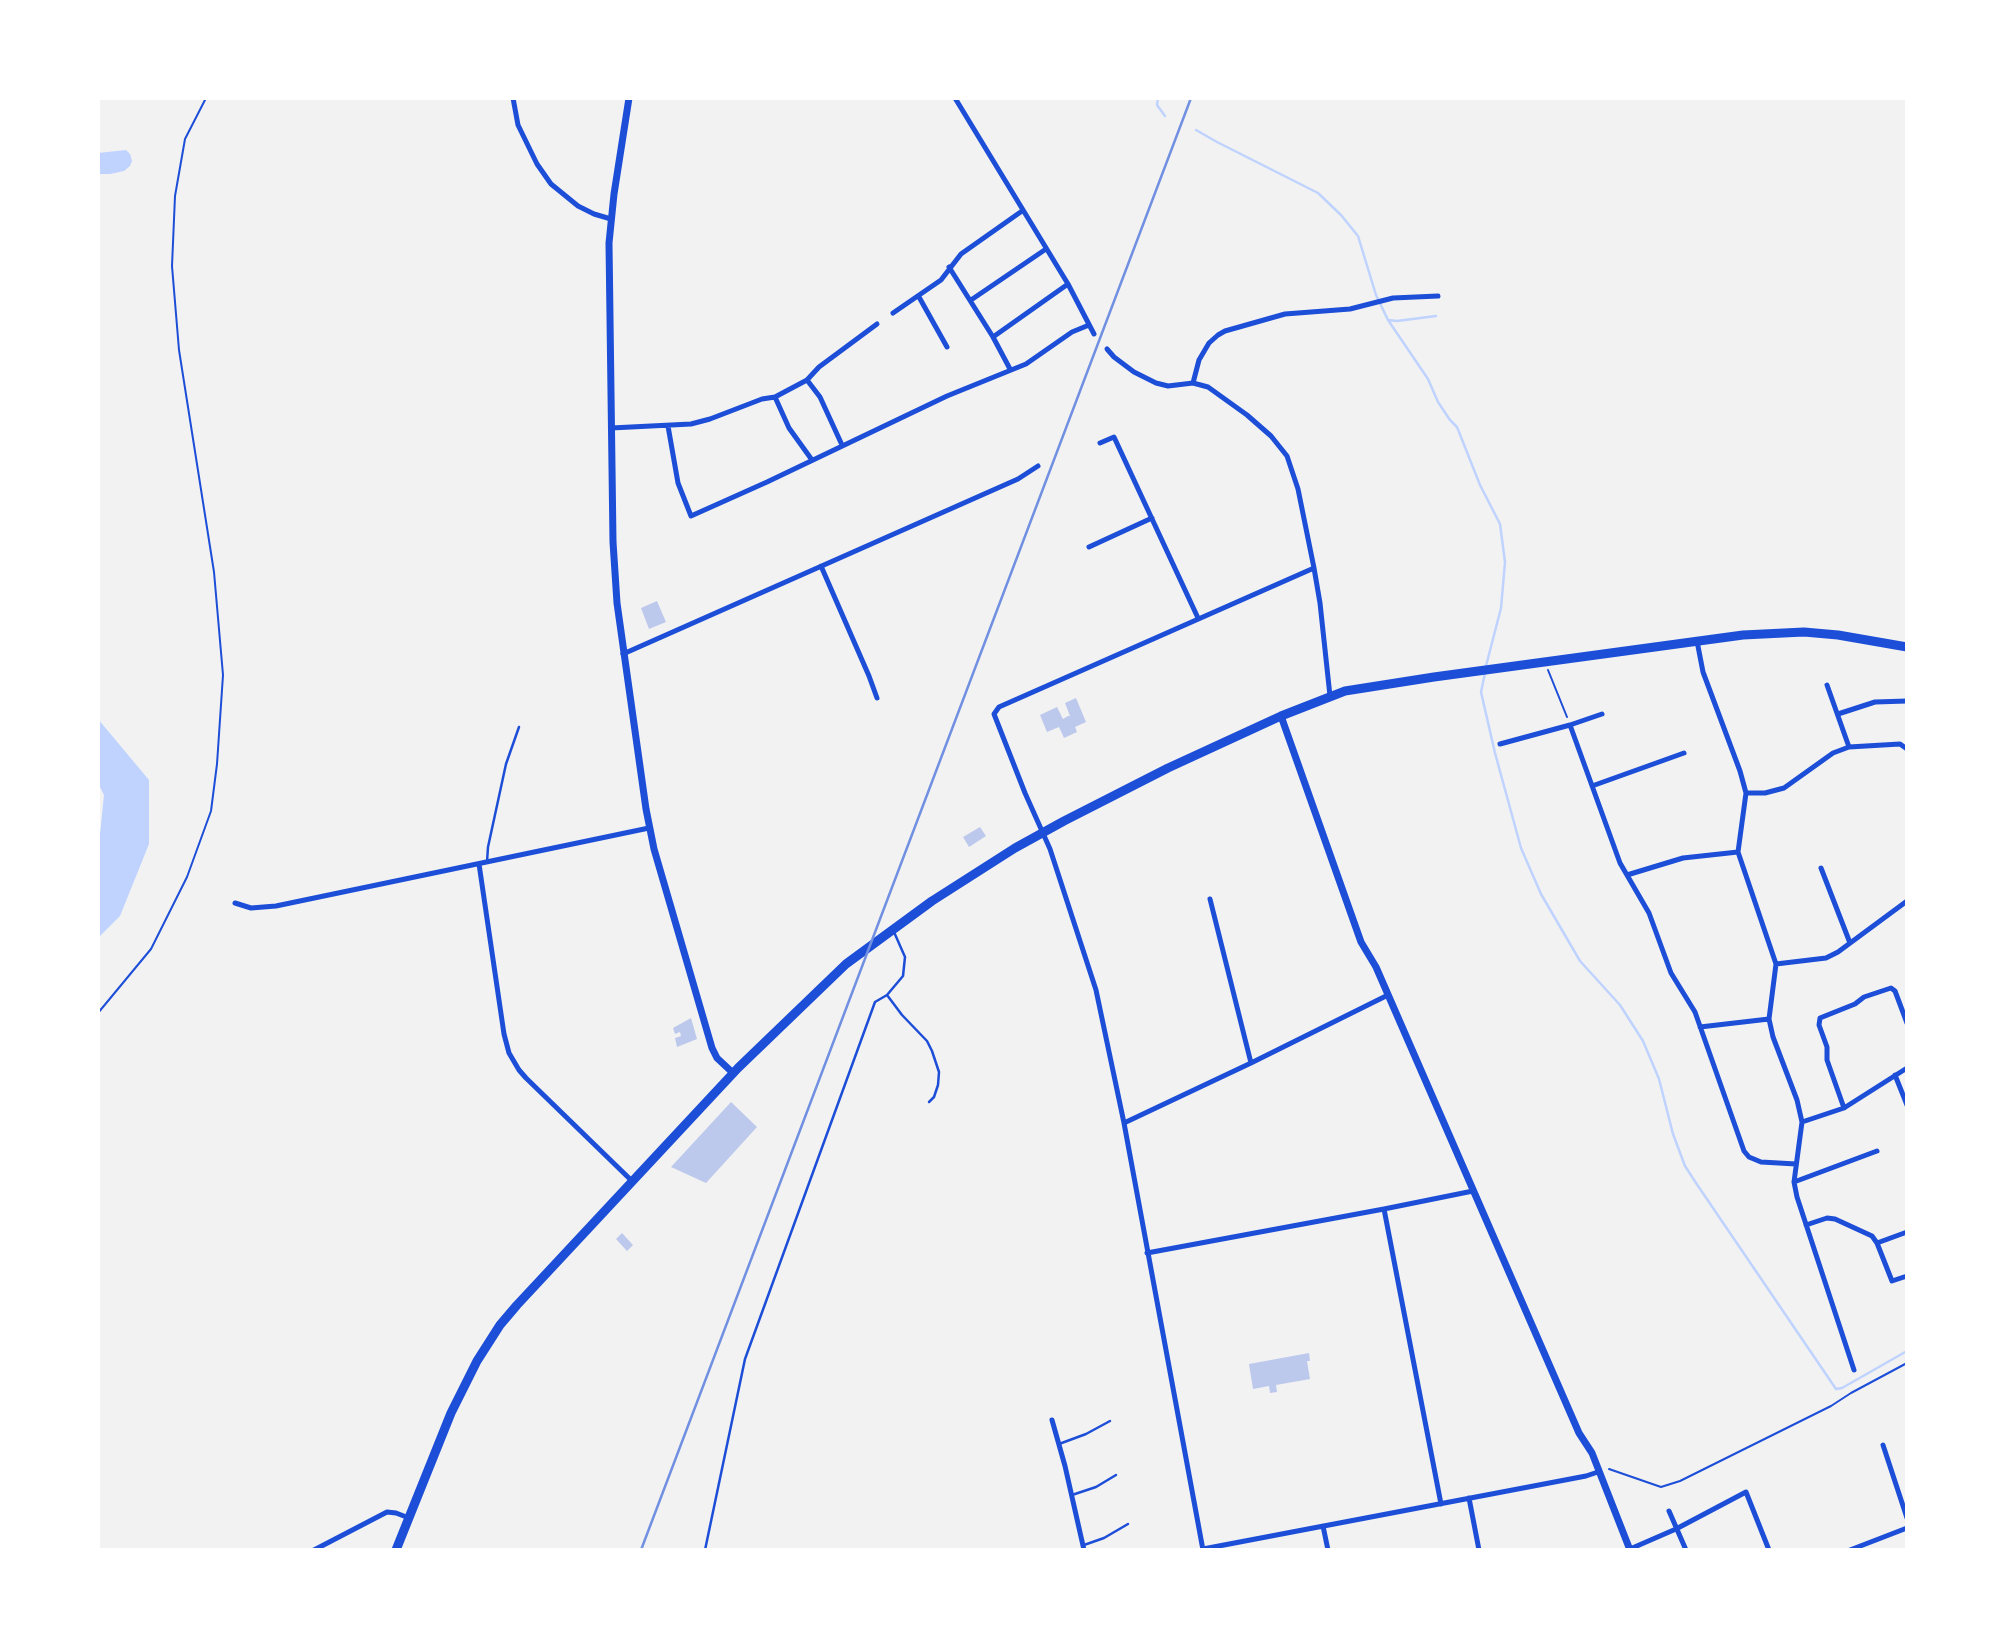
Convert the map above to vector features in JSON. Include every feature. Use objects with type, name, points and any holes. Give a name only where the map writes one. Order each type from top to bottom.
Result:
[{"type":"main road","points":[[396,1550],[451,1413],[477,1361],[500,1325],[733,1073],[846,964],[892,929],[991,862],[1168,768],[1281,716],[1331,696],[1367,687],[1743,635],[1804,632],[1907,647]]},
{"type":"street","points":[[513,98],[518,125],[537,164],[551,184],[578,206],[594,215],[611,219]]},
{"type":"street","points":[[629,98],[611,219],[609,273],[614,581],[649,828],[675,927],[712,1048],[717,1058],[733,1073]]},
{"type":"street","points":[[955,98],[1068,284],[1094,334]]},
{"type":"street","points":[[893,313],[941,280],[961,254],[1022,211]]},
{"type":"street","points":[[971,300],[1046,248]]},
{"type":"street","points":[[949,267],[1010,369]]},
{"type":"street","points":[[993,337],[1068,284]]},
{"type":"street","points":[[1193,383],[1199,360],[1209,343],[1226,331],[1285,314],[1342,310],[1384,300],[1438,296]]},
{"type":"street","points":[[919,297],[947,347]]},
{"type":"street","points":[[611,428],[691,424],[775,397],[807,380],[819,367],[877,324]]},
{"type":"street","points":[[667,426],[678,483],[691,516],[947,396],[1026,364],[1072,332],[1088,325]]},
{"type":"street","points":[[1107,349],[1134,372],[1156,383],[1168,386],[1193,383],[1208,387],[1247,415],[1271,436],[1287,456],[1298,489],[1314,568],[1331,696]]},
{"type":"street","points":[[807,380],[820,397],[842,445]]},
{"type":"street","points":[[775,397],[789,428],[812,460]]},
{"type":"street","points":[[1100,443],[1114,437],[1198,618]]},
{"type":"street","points":[[623,654],[1018,479],[1038,466]]},
{"type":"street","points":[[1089,547],[1152,518]]},
{"type":"street","points":[[821,566],[877,698]]},
{"type":"street","points":[[1314,568],[999,707],[995,718],[1054,862],[1096,990],[1124,1123],[1203,1550],[1598,1472]]},
{"type":"street","points":[[1697,641],[1703,672],[1741,771],[1746,793],[1738,852],[1776,964],[1769,1019],[1802,1122],[1794,1182],[1854,1370]]},
{"type":"street","points":[[1827,685],[1849,747]]},
{"type":"street","points":[[1838,714],[1875,702],[1907,701]]},
{"type":"street","points":[[1500,744],[1602,714]]},
{"type":"street","points":[[1281,716],[1359,936],[1376,967],[1579,1433],[1592,1453],[1630,1549],[1746,1492],[1769,1550]]},
{"type":"street","points":[[1570,724],[1620,863],[1649,913],[1671,972],[1695,1012],[1744,1151],[1749,1157],[1761,1162],[1796,1164]]},
{"type":"street","points":[[1746,793],[1776,791],[1791,784],[1833,753],[1849,747],[1900,744],[1907,749]]},
{"type":"street","points":[[1592,786],[1684,753]]},
{"type":"street","points":[[235,903],[251,908],[276,906],[649,828]]},
{"type":"street","points":[[1627,875],[1684,858],[1738,852]]},
{"type":"street","points":[[479,864],[509,1053],[526,1078],[633,1182]]},
{"type":"street","points":[[1821,868],[1850,943]]},
{"type":"street","points":[[1210,899],[1251,1063]]},
{"type":"street","points":[[1776,964],[1826,958],[1907,901]]},
{"type":"street","points":[[1844,1108],[1827,1060],[1827,1047],[1819,1025],[1820,1018],[1855,1004],[1864,997],[1891,988],[1895,991],[1907,1023]]},
{"type":"street","points":[[1124,1123],[1388,995]]},
{"type":"street","points":[[1700,1027],[1769,1019]]},
{"type":"street","points":[[1802,1122],[1844,1108],[1907,1068]]},
{"type":"street","points":[[1895,1075],[1907,1105]]},
{"type":"street","points":[[1794,1182],[1877,1152]]},
{"type":"street","points":[[1147,1253],[1474,1191]]},
{"type":"street","points":[[1384,1209],[1441,1504]]},
{"type":"street","points":[[1806,1225],[1827,1218],[1835,1219],[1872,1236],[1892,1281],[1907,1276]]},
{"type":"street","points":[[1877,1243],[1907,1232]]},
{"type":"street","points":[[1052,1420],[1084,1548]]},
{"type":"street","points":[[1883,1445],[1907,1518]]},
{"type":"street","points":[[1469,1498],[1479,1550]]},
{"type":"street","points":[[1669,1511],[1686,1550]]},
{"type":"street","points":[[314,1550],[387,1512],[409,1518]]},
{"type":"street","points":[[1323,1526],[1328,1550]]},
{"type":"street","points":[[1850,1550],[1907,1528]]},
{"type":"lane","points":[[487,862],[506,764],[519,727]]},
{"type":"lane","points":[[705,1550],[745,1359],[876,1002],[898,983],[904,970],[905,957],[892,929]]},
{"type":"lane","points":[[887,995],[927,1041],[932,1051],[939,1072],[934,1097],[929,1102]]},
{"type":"lane","points":[[1059,1444],[1110,1421]]},
{"type":"lane","points":[[1072,1495],[1096,1487],[1116,1475]]},
{"type":"lane","points":[[1084,1548],[1128,1524]]},
{"type":"path","points":[[98,1013],[151,949],[187,877],[211,811],[217,764],[223,675],[214,572],[179,350],[172,266],[175,196],[186,139],[206,98]]},
{"type":"path","points":[[1546,663],[1570,724]]},
{"type":"path","points":[[1598,1472],[1610,1469],[1661,1487],[1680,1481],[1830,1406],[1907,1363]]},
{"type":"water","points":[[126,150],[132,161],[130,166],[124,171],[98,174],[98,153]]},
{"type":"water","points":[[98,719],[149,780],[149,844],[120,916],[98,938],[98,854],[104,795],[98,783]]},
{"type":"building","points":[[657,601],[666,622],[649,629],[641,608]]},
{"type":"building","points":[[1076,698],[1086,722],[1075,727],[1077,732],[1064,738],[1059,727],[1047,732],[1040,715],[1057,707],[1063,719],[1070,716],[1065,703]]},
{"type":"building","points":[[980,827],[986,836],[969,847],[963,837]]},
{"type":"building","points":[[691,1018],[697,1039],[677,1047],[675,1038],[681,1036],[680,1032],[675,1034],[673,1028]]},
{"type":"building","points":[[731,1102],[757,1127],[706,1183],[671,1167]]},
{"type":"building","points":[[622,1233],[633,1245],[627,1251],[616,1239]]},
{"type":"building","points":[[1309,1353],[1310,1361],[1307,1361],[1310,1379],[1276,1385],[1277,1392],[1270,1393],[1269,1386],[1253,1389],[1249,1364]]},
{"type":"waterway","points":[[1158,98],[1157,105],[1165,116]]},
{"type":"waterway","points":[[1196,130],[1318,193],[1358,236],[1376,295],[1388,320],[1428,379],[1438,402],[1457,427],[1480,485],[1500,524],[1505,562],[1501,608],[1486,666]]},
{"type":"waterway","points":[[1388,320],[1436,316]]},
{"type":"waterway","points":[[1485,673],[1481,692],[1521,848],[1541,894],[1580,961],[1620,1005],[1643,1041],[1659,1079],[1673,1134],[1685,1166],[1836,1389],[1907,1351]]},
{"type":"railway","points":[[641,1550],[1191,98]]}]
